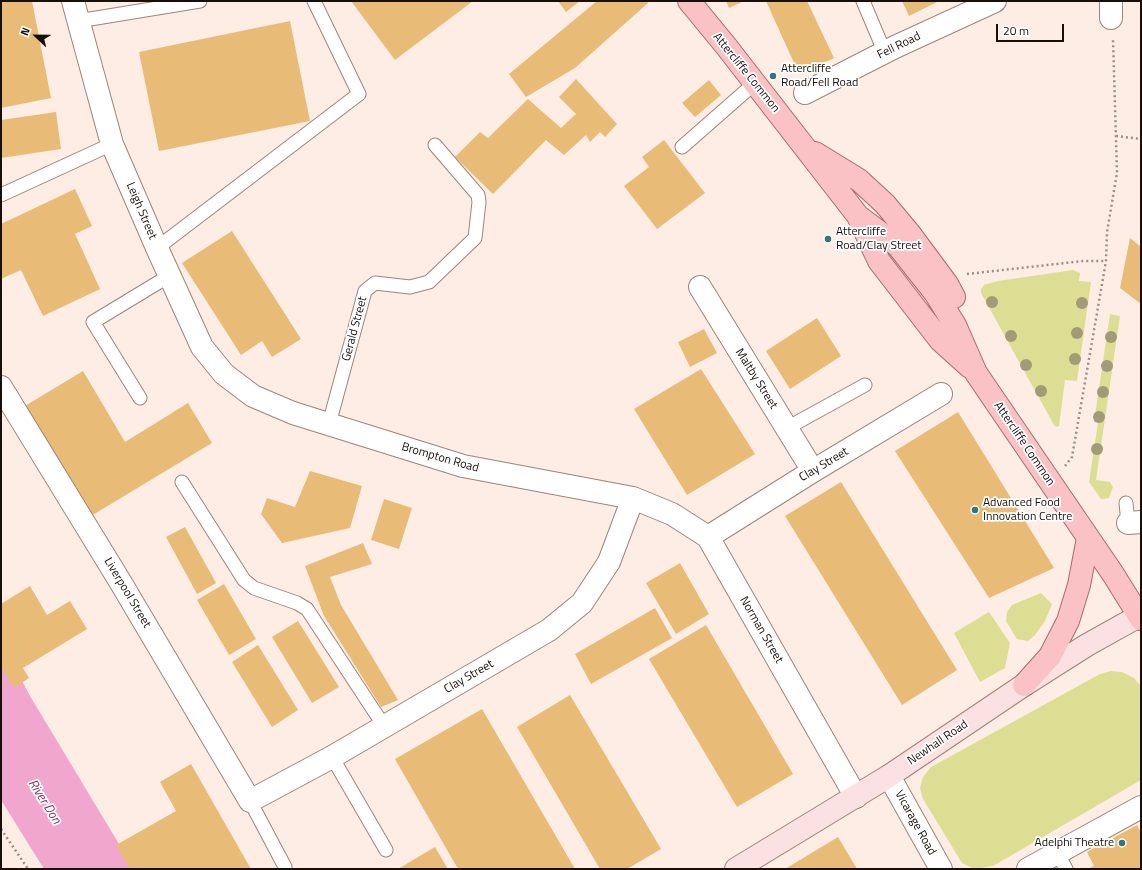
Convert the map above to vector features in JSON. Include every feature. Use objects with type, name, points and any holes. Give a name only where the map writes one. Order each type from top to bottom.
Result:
[{"type":"main road","name":"Attercliffe Common","points":[[689,1],[755,83],[858,216],[898,246],[935,293],[955,324],[976,372],[1052,486],[1114,574],[1140,617]]},
{"type":"main road","name":"Attercliffe Common","points":[[804,146],[859,180],[885,204],[910,234],[947,284],[967,319],[976,372]]},
{"type":"main road","points":[[1024,685],[1050,656],[1068,621],[1079,585],[1088,538]]},
{"type":"main road","name":"Newhall Road","points":[[736,869],[889,776],[1024,685],[1087,645],[1140,617]]},
{"type":"street","name":"Fell Road","points":[[805,93],[995,1]]},
{"type":"street","name":"Leigh Street","points":[[76,11],[112,144],[202,347],[224,374],[253,396]]},
{"type":"street","name":"Maltby Street","points":[[700,287],[813,471]]},
{"type":"street","name":"Liverpool Street","points":[[1,388],[121,583],[250,801]]},
{"type":"street","name":"Clay Street","points":[[708,537],[813,471],[941,394]]},
{"type":"street","name":"Brompton Road","points":[[253,396],[293,413],[463,466],[633,498]]},
{"type":"street","name":"Clay Street","points":[[250,801],[332,757],[549,630],[582,603],[608,562],[633,498]]},
{"type":"street","name":"Norman Street","points":[[633,498],[672,514],[708,537],[856,797]]},
{"type":"street","name":"Vicarage Road","points":[[889,776],[941,869]]},
{"type":"street","points":[[1028,869],[1062,861],[1141,807]]},
{"type":"lane","points":[[76,11],[200,1]]},
{"type":"lane","points":[[157,248],[359,94],[314,1]]},
{"type":"lane","points":[[863,1],[885,53]]},
{"type":"lane","points":[[682,147],[755,83]]},
{"type":"lane","points":[[1,195],[112,144]]},
{"type":"lane","name":"Gerald Street","points":[[329,424],[365,291],[376,283],[410,287],[429,282],[475,238],[479,202],[478,195],[435,145]]},
{"type":"lane","points":[[140,398],[93,322],[170,276]]},
{"type":"lane","points":[[787,428],[865,385]]},
{"type":"lane","points":[[182,482],[244,580],[254,588],[297,603],[307,609],[384,726]]},
{"type":"lane","points":[[332,757],[386,850]]},
{"type":"lane","points":[[250,801],[285,867]]},
{"type":"path","points":[[1052,486],[1072,457],[1106,261],[1107,232],[1117,173],[1111,10]]},
{"type":"path","points":[[1116,136],[1141,139]]},
{"type":"path","points":[[965,274],[1083,261],[1106,261]]},
{"type":"path","points":[[1,829],[28,869]]},
{"type":"green space","points":[[1073,270],[1080,273],[1079,281],[1091,282],[1077,381],[1065,380],[1059,426],[1056,427],[981,293],[981,289],[984,285],[998,281]]},
{"type":"green space","points":[[1110,314],[1120,316],[1096,480],[1110,482],[1113,487],[1109,498],[1101,499],[1089,482],[1098,423],[1094,422]]},
{"type":"green space","points":[[1041,593],[1052,604],[1045,621],[1035,635],[1028,641],[1017,639],[1006,621],[1007,612],[1012,605]]},
{"type":"green space","points":[[989,612],[1010,643],[1005,668],[980,682],[954,633]]},
{"type":"green space","points":[[1111,671],[1122,672],[1134,678],[1141,686],[1141,780],[993,866],[974,869],[962,863],[923,799],[920,788],[923,777],[931,767],[1100,674]]},
{"type":"water","name":"River Don","points":[[1,641],[30,696],[134,869],[44,869],[1,800]]},
{"type":"building","points":[[1,1],[32,1],[51,98],[1,108]]},
{"type":"building","points":[[351,1],[473,1],[395,60]]},
{"type":"building","points":[[558,1],[580,1],[566,12]]},
{"type":"building","points":[[597,1],[647,1],[648,3],[575,68],[526,97],[509,74]]},
{"type":"building","points":[[726,1],[744,1],[729,8]]},
{"type":"building","points":[[766,1],[807,1],[834,58],[799,74]]},
{"type":"building","points":[[902,1],[939,1],[909,16]]},
{"type":"building","points":[[290,21],[310,121],[159,151],[139,52]]},
{"type":"building","points":[[576,79],[617,124],[605,137],[600,132],[590,142],[586,135],[564,155],[546,140],[493,194],[455,157],[480,132],[488,138],[528,99],[561,128],[576,114],[559,97]]},
{"type":"building","points":[[709,80],[721,95],[695,117],[682,103]]},
{"type":"building","points":[[56,112],[61,149],[1,158],[1,120]]},
{"type":"building","points":[[664,140],[705,193],[657,229],[624,186],[649,167],[642,157]]},
{"type":"building","points":[[75,189],[92,226],[75,234],[100,289],[43,316],[21,270],[1,279],[1,224]]},
{"type":"building","points":[[232,231],[301,339],[272,357],[262,341],[241,355],[182,263]]},
{"type":"building","points":[[1130,238],[1141,247],[1141,304],[1120,288]]},
{"type":"building","points":[[817,318],[841,356],[790,389],[766,351]]},
{"type":"building","points":[[704,329],[717,353],[690,367],[678,342]]},
{"type":"building","points":[[701,369],[755,454],[687,495],[634,409]]},
{"type":"building","points":[[83,371],[125,442],[188,403],[212,443],[91,516],[25,406]]},
{"type":"building","name":"Advanced Food Innovation Centre","points":[[958,412],[1054,568],[989,598],[895,451]]},
{"type":"building","points":[[310,471],[362,486],[350,528],[282,543],[261,514],[267,498],[295,507]]},
{"type":"building","points":[[841,482],[957,670],[902,705],[785,516]]},
{"type":"building","points":[[384,499],[412,508],[399,549],[371,540]]},
{"type":"building","points":[[185,527],[216,583],[197,594],[166,537]]},
{"type":"building","points":[[363,543],[372,564],[330,577],[341,605],[398,700],[381,707],[324,616],[305,566]]},
{"type":"building","points":[[680,563],[709,614],[676,634],[646,583]]},
{"type":"building","points":[[224,584],[256,639],[229,655],[197,600]]},
{"type":"building","points":[[30,586],[47,615],[70,601],[87,629],[23,668],[29,678],[14,688],[1,667],[1,604]]},
{"type":"building","points":[[655,608],[672,638],[591,684],[575,654]]},
{"type":"building","points":[[298,621],[339,687],[312,703],[272,637]]},
{"type":"building","points":[[706,625],[793,774],[737,807],[649,659]]},
{"type":"building","points":[[258,645],[298,710],[272,727],[232,662]]},
{"type":"building","points":[[570,695],[661,849],[627,869],[600,869],[517,727]]},
{"type":"building","points":[[482,709],[575,869],[458,869],[395,759]]},
{"type":"building","points":[[191,764],[251,869],[130,869],[116,845],[176,811],[160,782]]},
{"type":"building","name":"Adelphi Theatre","points":[[1137,825],[1141,833],[1141,869],[1087,869],[1094,866],[1087,852]]},
{"type":"building","points":[[838,837],[857,869],[785,869]]},
{"type":"building","points":[[435,847],[448,869],[398,869]]},
{"type":"place","name":"Attercliffe Road/Fell Road","points":[[773,76]]},
{"type":"place","name":"Attercliffe Road/Clay Street","points":[[828,239]]},
{"type":"place","name":"Advanced Food Innovation Centre","points":[[975,510]]},
{"type":"place","name":"Adelphi Theatre","points":[[1122,843]]}]
